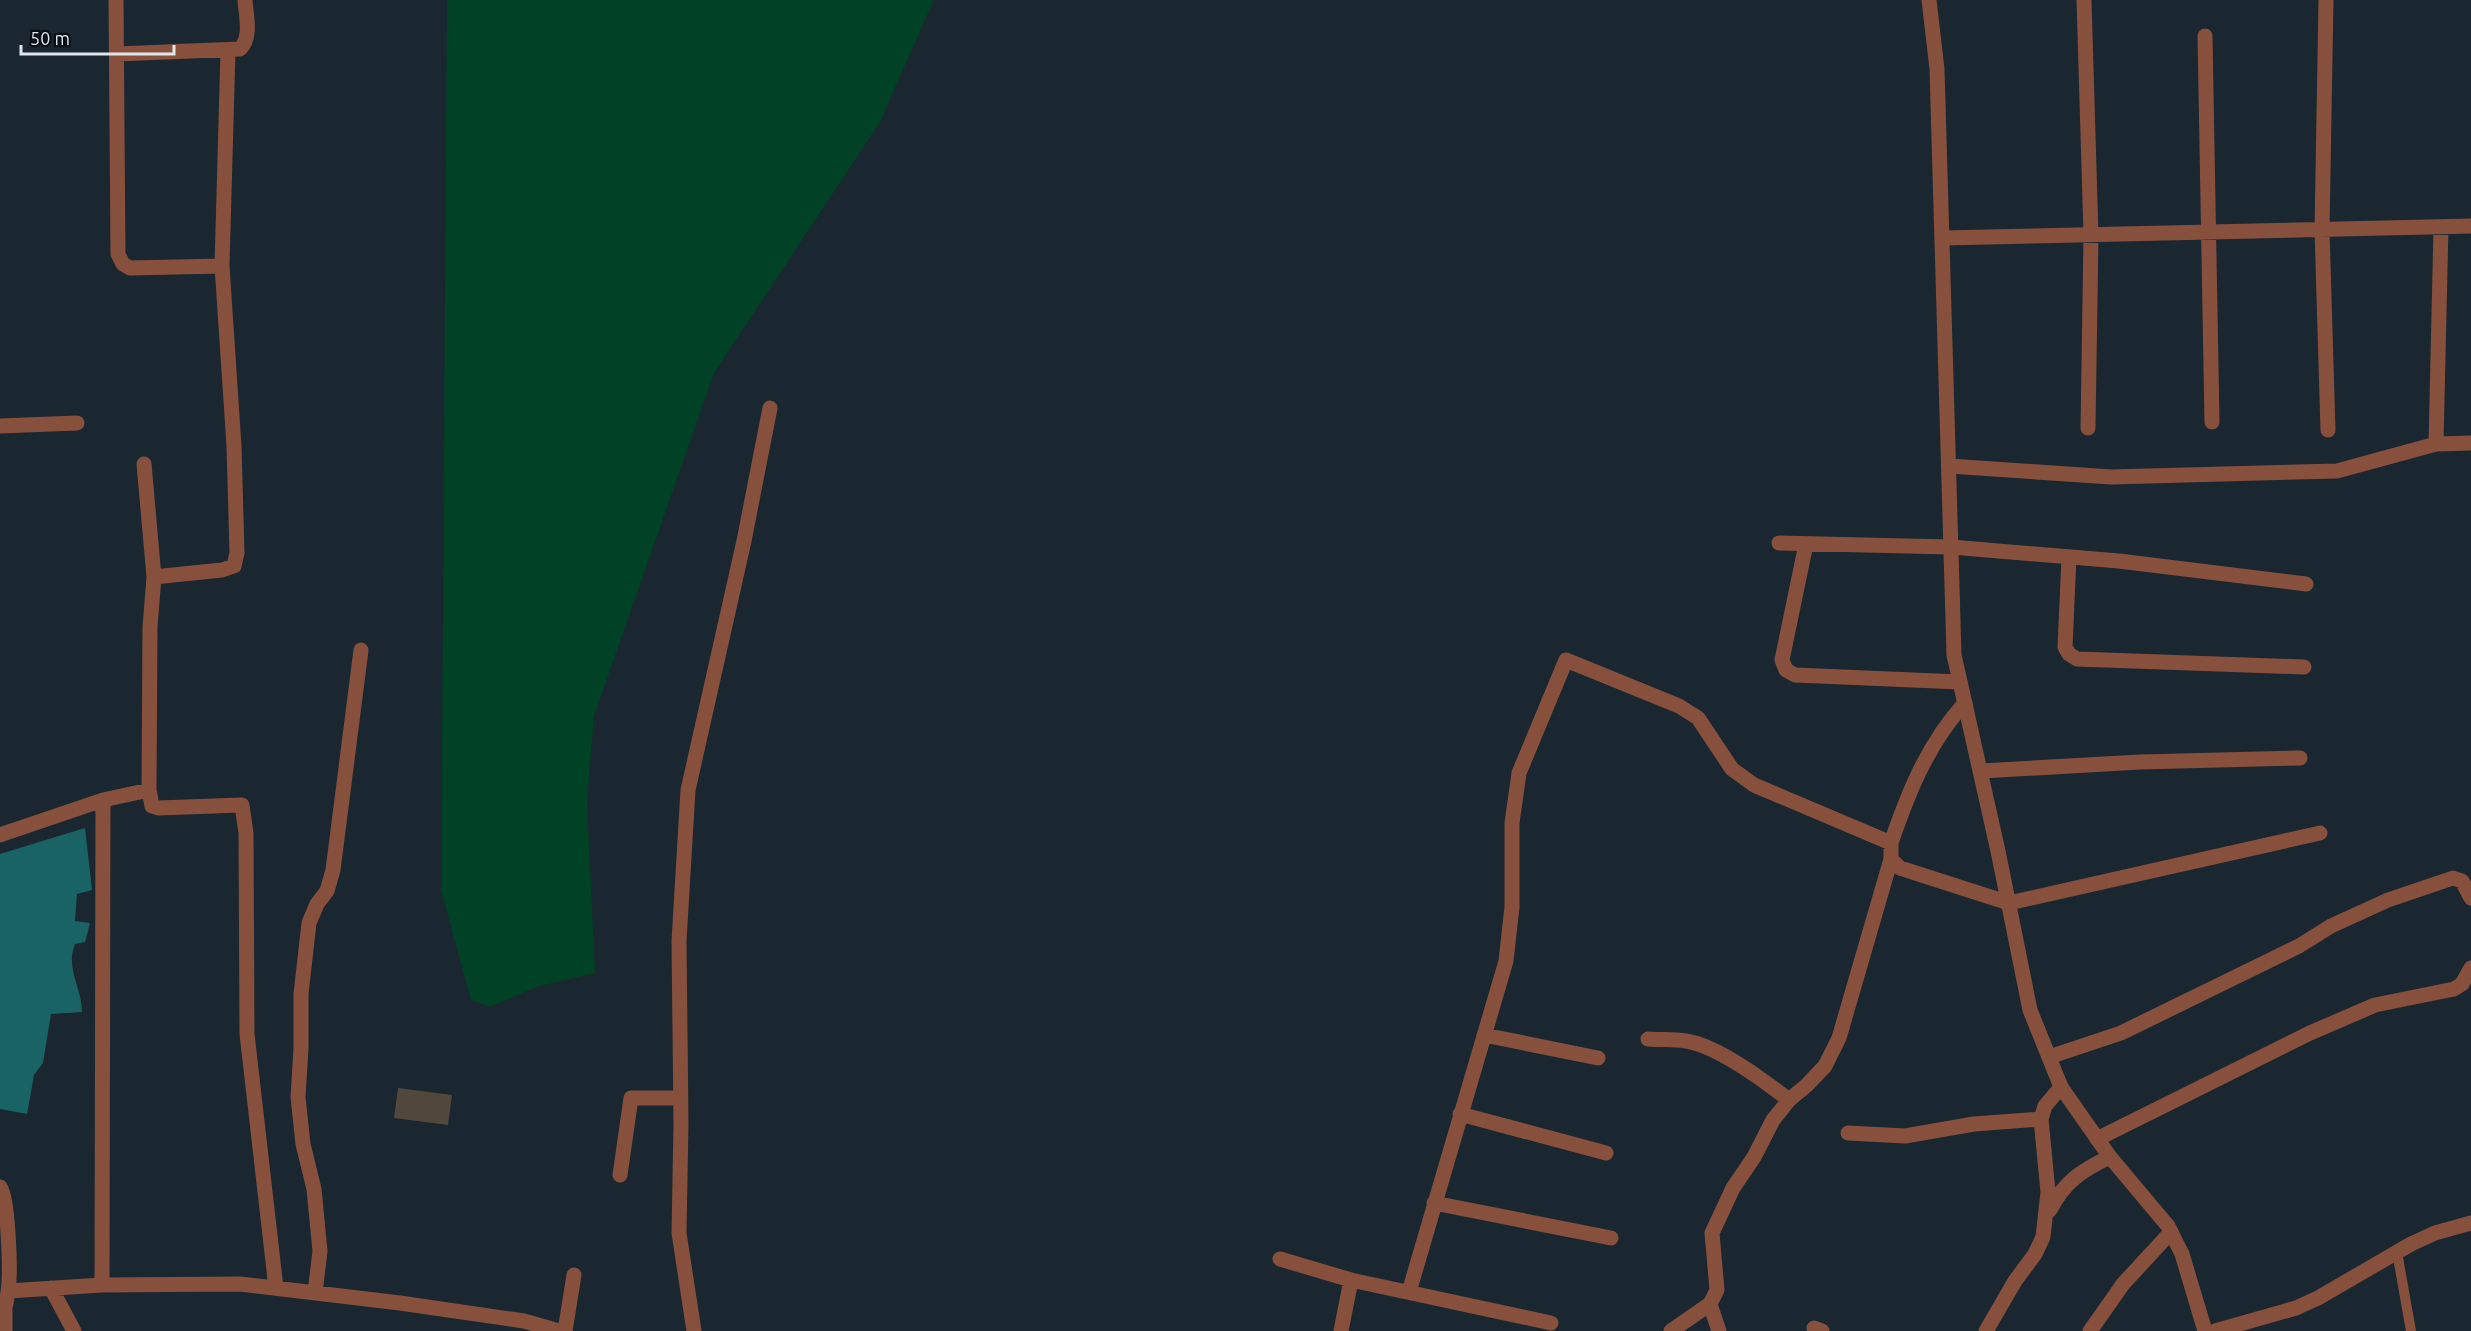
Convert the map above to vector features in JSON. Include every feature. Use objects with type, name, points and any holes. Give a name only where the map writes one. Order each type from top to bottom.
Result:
[{"type":"street","points":[[116,0],[118,254],[123,264],[130,268],[222,266]]},
{"type":"street","points":[[117,54],[240,49],[245,44],[247,23],[244,0]]},
{"type":"street","points":[[1929,0],[1937,69],[1954,655],[1981,771],[2030,1010],[2061,1087],[2110,1157],[2171,1232],[2182,1254],[2205,1331]]},
{"type":"street","points":[[2084,0],[2091,235],[2088,428]]},
{"type":"street","points":[[2326,0],[2322,230],[2328,430]]},
{"type":"street","points":[[2205,36],[2212,422]]},
{"type":"street","points":[[154,578],[222,570],[234,566],[237,553],[234,446],[222,266],[228,50]]},
{"type":"street","points":[[1943,238],[2471,226]]},
{"type":"street","points":[[2436,444],[2440,227]]},
{"type":"street","points":[[694,1331],[679,1233],[681,1098],[679,941],[688,790],[744,541],[770,408]]},
{"type":"street","points":[[0,426],[77,423]]},
{"type":"street","points":[[1949,466],[2111,477],[2337,471],[2436,444],[2471,443]]},
{"type":"street","points":[[144,464],[154,578],[150,627],[149,790],[152,806],[158,808],[242,805],[246,833],[247,1034],[276,1288]]},
{"type":"street","points":[[1779,543],[1951,547],[2069,557],[2306,584]]},
{"type":"street","points":[[1806,544],[1782,660],[1786,670],[1796,675],[1960,682]]},
{"type":"street","points":[[2069,557],[2065,647],[2069,654],[2077,658],[2304,667]]},
{"type":"street","points":[[315,1293],[320,1251],[314,1189],[303,1144],[298,1097],[301,994],[309,923],[317,904],[327,891],[333,870],[361,650]]},
{"type":"street","points":[[1409,1292],[1506,961],[1512,907],[1512,823],[1519,773],[1566,660],[1679,706],[1698,718],[1732,769],[1754,785],[1891,851],[1900,868],[2009,903],[2320,833]]},
{"type":"street","points":[[1671,1331],[1710,1304],[1717,1290],[1712,1233],[1732,1188],[1754,1157],[1773,1120],[1789,1100],[1825,1066],[1839,1038],[1891,851],[1919,771],[1951,718],[1965,703]]},
{"type":"street","points":[[1981,771],[2140,762],[2300,758]]},
{"type":"street","points":[[0,835],[103,800],[149,790]]},
{"type":"street","points":[[102,1285],[103,800]]},
{"type":"street","points":[[2049,1057],[2121,1033],[2299,946],[2331,926],[2388,900],[2453,878],[2462,881],[2471,898]]},
{"type":"street","points":[[2097,1138],[2310,1033],[2375,1005],[2454,989],[2462,984],[2471,968]]},
{"type":"street","points":[[1484,1035],[1598,1059]]},
{"type":"street","points":[[1648,1039],[1688,1041],[1710,1050],[1728,1058],[1789,1100]]},
{"type":"street","points":[[1986,1331],[2015,1281],[2035,1254],[2043,1237],[2048,1192],[2041,1119],[2045,1106],[2061,1087]]},
{"type":"street","points":[[620,1175],[631,1098],[681,1098]]},
{"type":"street","points":[[1460,1114],[1606,1153]]},
{"type":"street","points":[[1848,1133],[1905,1136],[1974,1124],[2041,1119]]},
{"type":"street","points":[[2046,1218],[2059,1193],[2079,1173],[2110,1157]]},
{"type":"street","points":[[0,1187],[4,1192],[6,1210],[9,1281],[3,1308],[5,1331]]},
{"type":"street","points":[[1434,1203],[1611,1238]]},
{"type":"street","points":[[2215,1331],[2296,1308],[2435,1233],[2471,1223]]},
{"type":"street","points":[[2090,1331],[2123,1284],[2171,1232]]},
{"type":"street","points":[[1280,1258],[1351,1280],[1551,1323]]},
{"type":"street","points":[[565,1331],[574,1275]]},
{"type":"street","points":[[1341,1331],[1351,1280]]},
{"type":"street","points":[[8,1291],[102,1285],[240,1284],[524,1322],[560,1331]]},
{"type":"street","points":[[51,1288],[74,1331]]},
{"type":"street","points":[[1710,1304],[1719,1331]]},
{"type":"lane","points":[[2397,1252],[2411,1331]]},
{"type":"shaded area","points":[[447,0],[934,0],[880,122],[714,373],[594,716],[587,802],[595,973],[536,987],[490,1007],[471,1000],[441,890]]},
{"type":"shaded area","points":[[85,828],[92,890],[77,894],[75,921],[90,923],[85,942],[75,944],[72,953],[73,970],[82,1012],[51,1014],[43,1063],[34,1075],[27,1114],[0,1109],[0,854]]},
{"type":"building","points":[[398,1088],[452,1095],[448,1125],[394,1118]]}]
